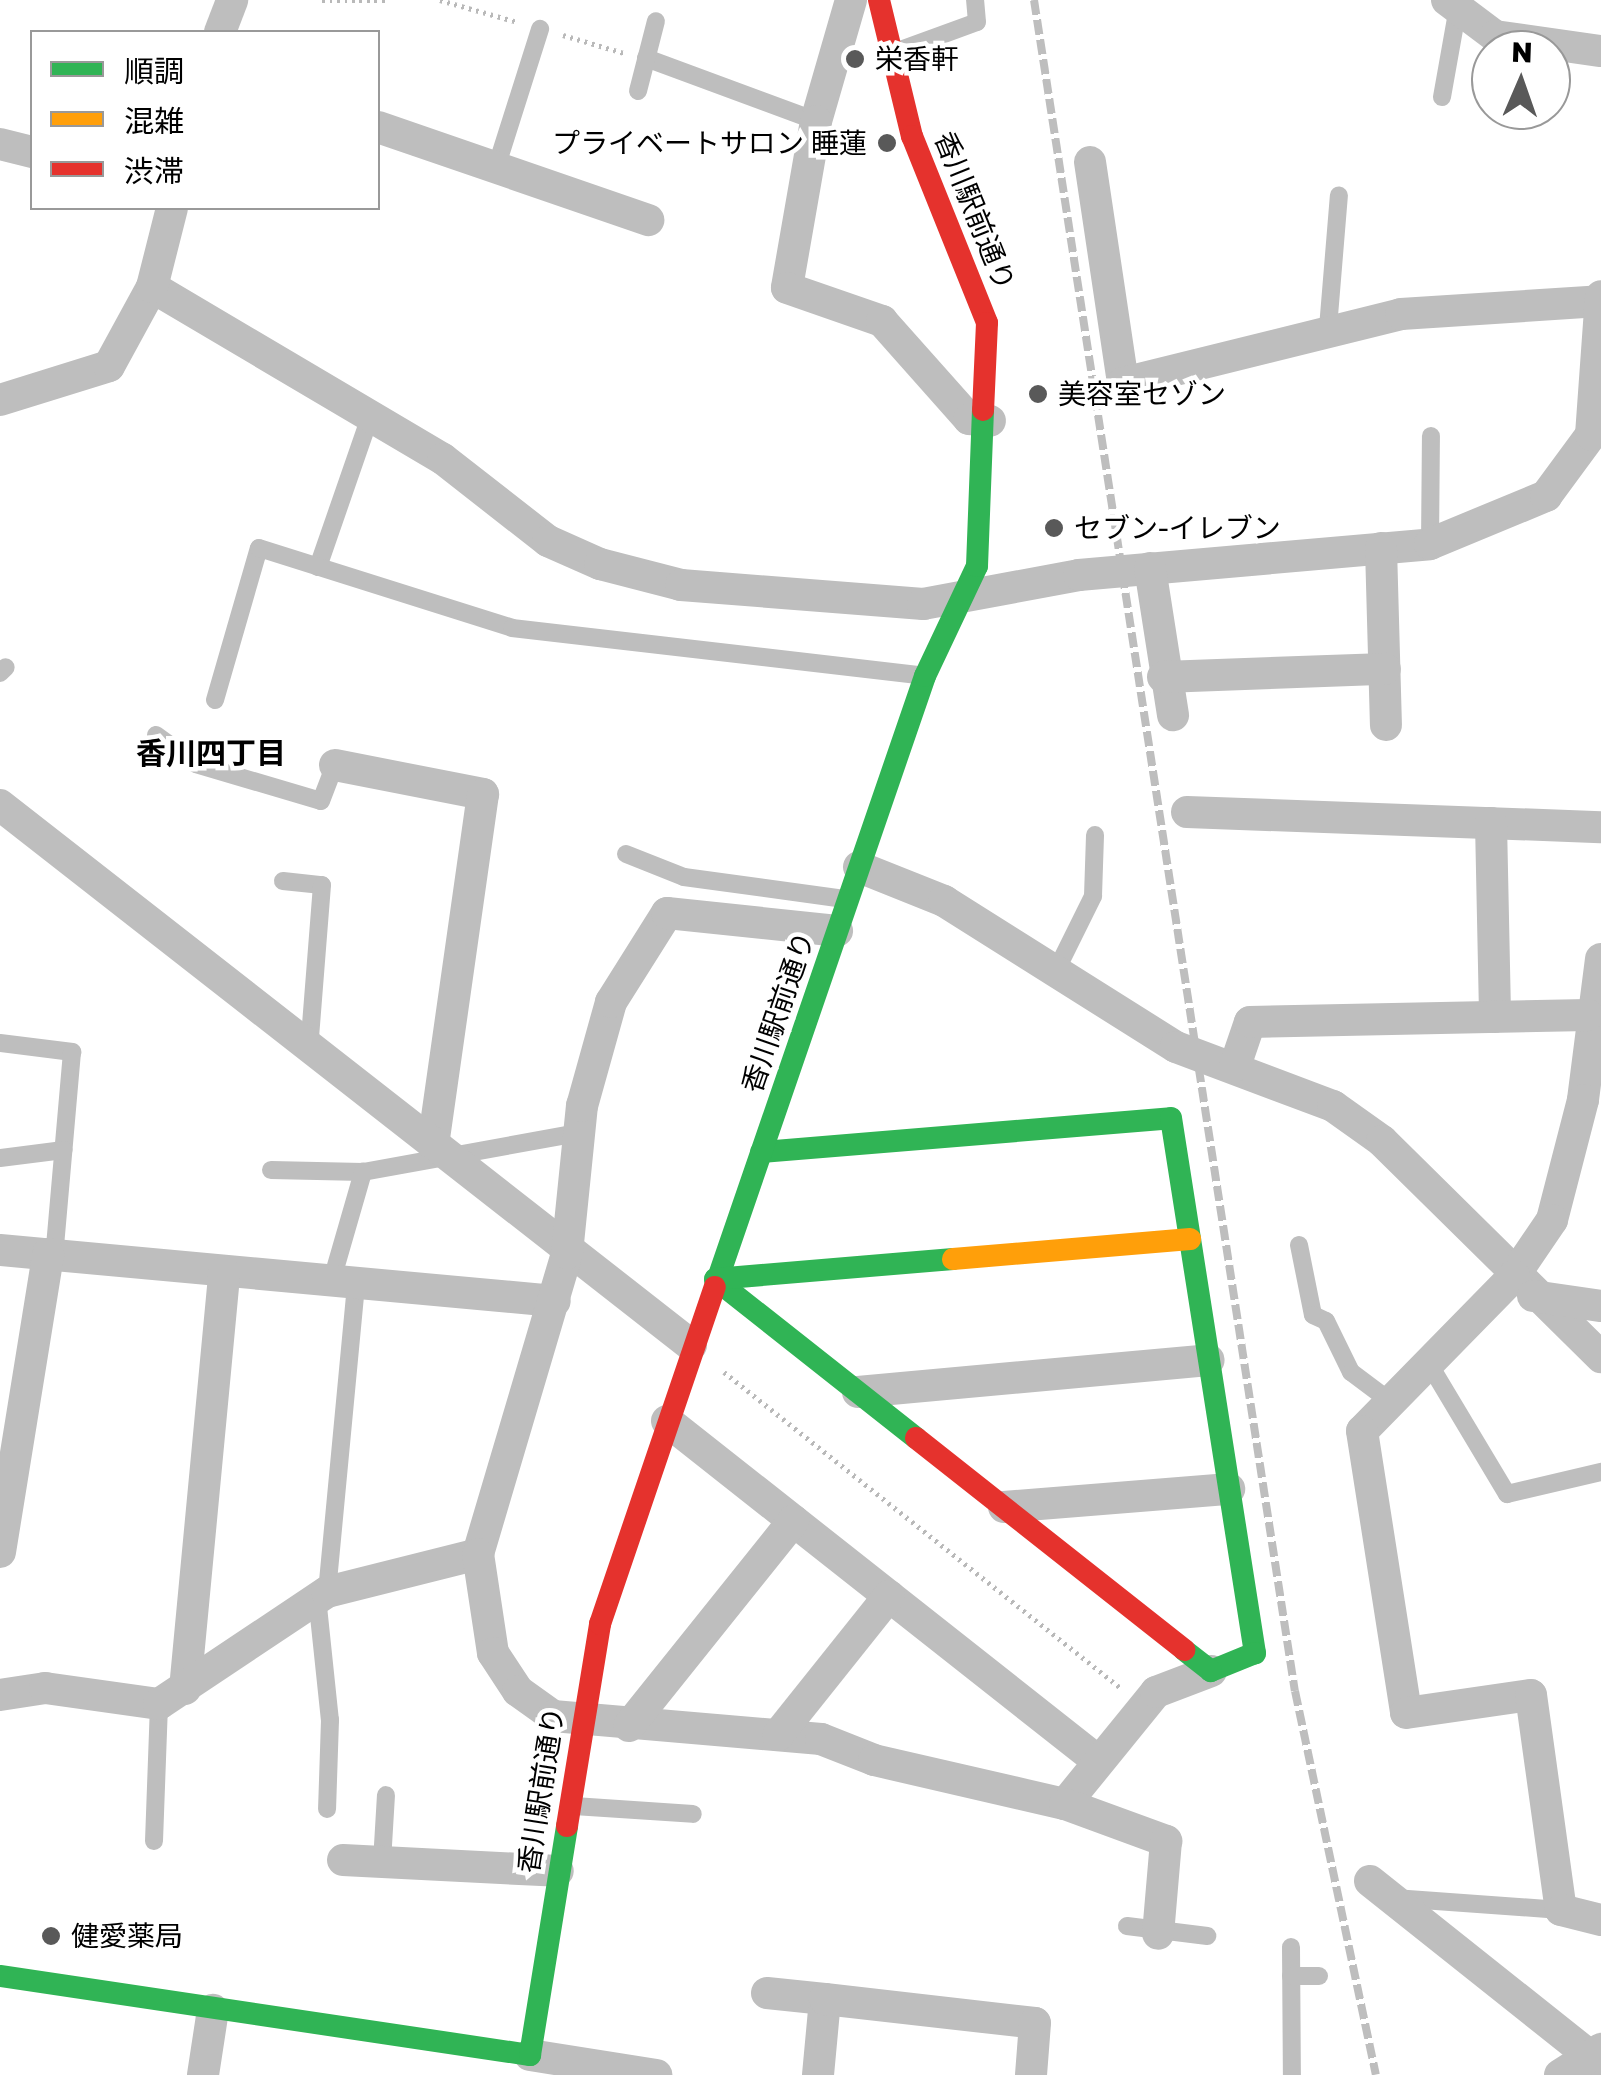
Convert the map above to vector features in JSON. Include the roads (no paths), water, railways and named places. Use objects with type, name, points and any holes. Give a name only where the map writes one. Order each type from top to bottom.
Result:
[{"type":"street","points":[[221,30],[232,0]]},
{"type":"street","points":[[852,0],[816,121],[787,288],[882,321],[969,419],[990,420]]},
{"type":"street","name":"香川駅前通り","points":[[530,2055],[580,1724],[600,1624],[691,1345],[925,676],[966,602],[990,420],[978,289],[912,136],[888,54],[879,0]]},
{"type":"street","points":[[1452,3],[1495,36],[1601,51]]},
{"type":"street","points":[[380,129],[648,220]]},
{"type":"street","points":[[0,144],[30,152]]},
{"type":"street","points":[[152,287],[371,414],[548,541],[600,564],[681,585],[966,602],[1000,586],[1150,568],[1430,544],[1546,496],[1592,435],[1599,391],[1600,299],[1328,328],[1123,383],[1090,162]]},
{"type":"street","points":[[0,400],[109,366],[152,287],[171,210]]},
{"type":"street","points":[[1382,548],[1386,725]]},
{"type":"street","points":[[1150,568],[1163,677],[1173,715]]},
{"type":"street","points":[[1163,677],[1385,669]]},
{"type":"street","points":[[335,764],[483,794],[442,1149]]},
{"type":"street","points":[[0,806],[309,1052],[442,1149],[567,1253],[691,1345]]},
{"type":"street","points":[[1187,812],[1601,827]]},
{"type":"street","points":[[1491,824],[1494,1018]]},
{"type":"street","points":[[859,867],[944,901],[1176,1047],[1333,1106],[1382,1140],[1523,1286],[1601,1357]]},
{"type":"street","points":[[838,931],[667,913],[612,1002],[578,1133],[567,1253],[478,1554],[493,1654],[518,1691],[580,1724],[778,1734],[1065,1804],[1166,1841],[1143,1930]]},
{"type":"street","points":[[1601,959],[1588,1016],[1590,1114],[1552,1220],[1523,1286],[1428,1362],[1362,1431],[1406,1714],[1531,1696],[1561,1910],[1601,1920]]},
{"type":"street","points":[[1235,1066],[1250,1022],[1588,1016]]},
{"type":"street","points":[[761,1152],[1171,1118],[1256,1653],[1144,1706],[1065,1804]]},
{"type":"street","points":[[714,1279],[1190,1238]]},
{"type":"street","points":[[0,1250],[555,1301]]},
{"type":"street","points":[[0,1552],[51,1255]]},
{"type":"street","points":[[172,1696],[224,1273]]},
{"type":"street","points":[[714,1279],[1211,1671]]},
{"type":"street","points":[[1523,1286],[1601,1306]]},
{"type":"street","points":[[858,1392],[1209,1360]]},
{"type":"street","points":[[667,1421],[1098,1761]]},
{"type":"street","points":[[1004,1508],[1230,1489]]},
{"type":"street","points":[[628,1726],[794,1521]]},
{"type":"street","points":[[0,1694],[44,1688],[172,1696],[322,1594],[478,1554]]},
{"type":"street","points":[[778,1734],[889,1596]]},
{"type":"street","points":[[343,1860],[558,1872]]},
{"type":"street","points":[[1382,1890],[1597,2057],[1560,2075]]},
{"type":"street","points":[[0,1976],[656,2075]]},
{"type":"street","points":[[767,1993],[1035,2023],[1030,2075]]},
{"type":"street","points":[[818,2075],[825,2000]]},
{"type":"street","points":[[203,2075],[213,2010]]},
{"type":"lane","points":[[888,54],[977,22],[975,0]]},
{"type":"lane","points":[[1442,97],[1452,3]]},
{"type":"lane","points":[[638,91],[656,20]]},
{"type":"lane","points":[[496,168],[540,28]]},
{"type":"lane","points":[[646,58],[816,121]]},
{"type":"lane","points":[[1328,328],[1339,195]]},
{"type":"lane","points":[[318,567],[371,414]]},
{"type":"lane","points":[[1430,436],[1430,544]]},
{"type":"lane","points":[[215,700],[259,548],[512,628],[925,676]]},
{"type":"lane","points":[[156,734],[196,764],[321,801],[335,764]]},
{"type":"lane","points":[[1056,971],[1093,896],[1094,835]]},
{"type":"lane","points":[[626,854],[684,877],[848,899]]},
{"type":"lane","points":[[283,880],[322,885],[309,1052]]},
{"type":"lane","points":[[0,1043],[72,1052],[51,1255]]},
{"type":"lane","points":[[271,1170],[363,1172],[442,1149],[578,1133]]},
{"type":"lane","points":[[0,1158],[63,1150]]},
{"type":"lane","points":[[327,1808],[330,1720],[322,1594],[344,1283],[363,1172]]},
{"type":"lane","points":[[1300,1245],[1312,1314],[1326,1321],[1352,1372],[1391,1402]]},
{"type":"lane","points":[[1428,1362],[1507,1494],[1601,1472]]},
{"type":"lane","points":[[154,1841],[172,1696]]},
{"type":"lane","points":[[382,1862],[386,1795]]},
{"type":"lane","points":[[568,1805],[694,1814]]},
{"type":"lane","points":[[1382,1890],[1561,1910]]},
{"type":"lane","points":[[1143,1930],[1207,1936]]},
{"type":"lane","points":[[1291,1947],[1292,2075]]},
{"type":"lane","points":[[1292,1976],[1319,1976]]},
{"type":"railway","points":[[1034,0],[1295,1691],[1376,2075]]},
{"type":"place","name":"栄香軒","points":[[855,59]]},
{"type":"place","name":"プライベートサロン 睡蓮","points":[[887,143]]},
{"type":"place","name":"美容室セゾン","points":[[1038,394]]},
{"type":"place","name":"セブン-イレブン","points":[[1054,528]]},
{"type":"place","name":"健愛薬局","points":[[51,1936]]},
{"type":"district","name":"香川四丁目","points":[[211,753]]}]
